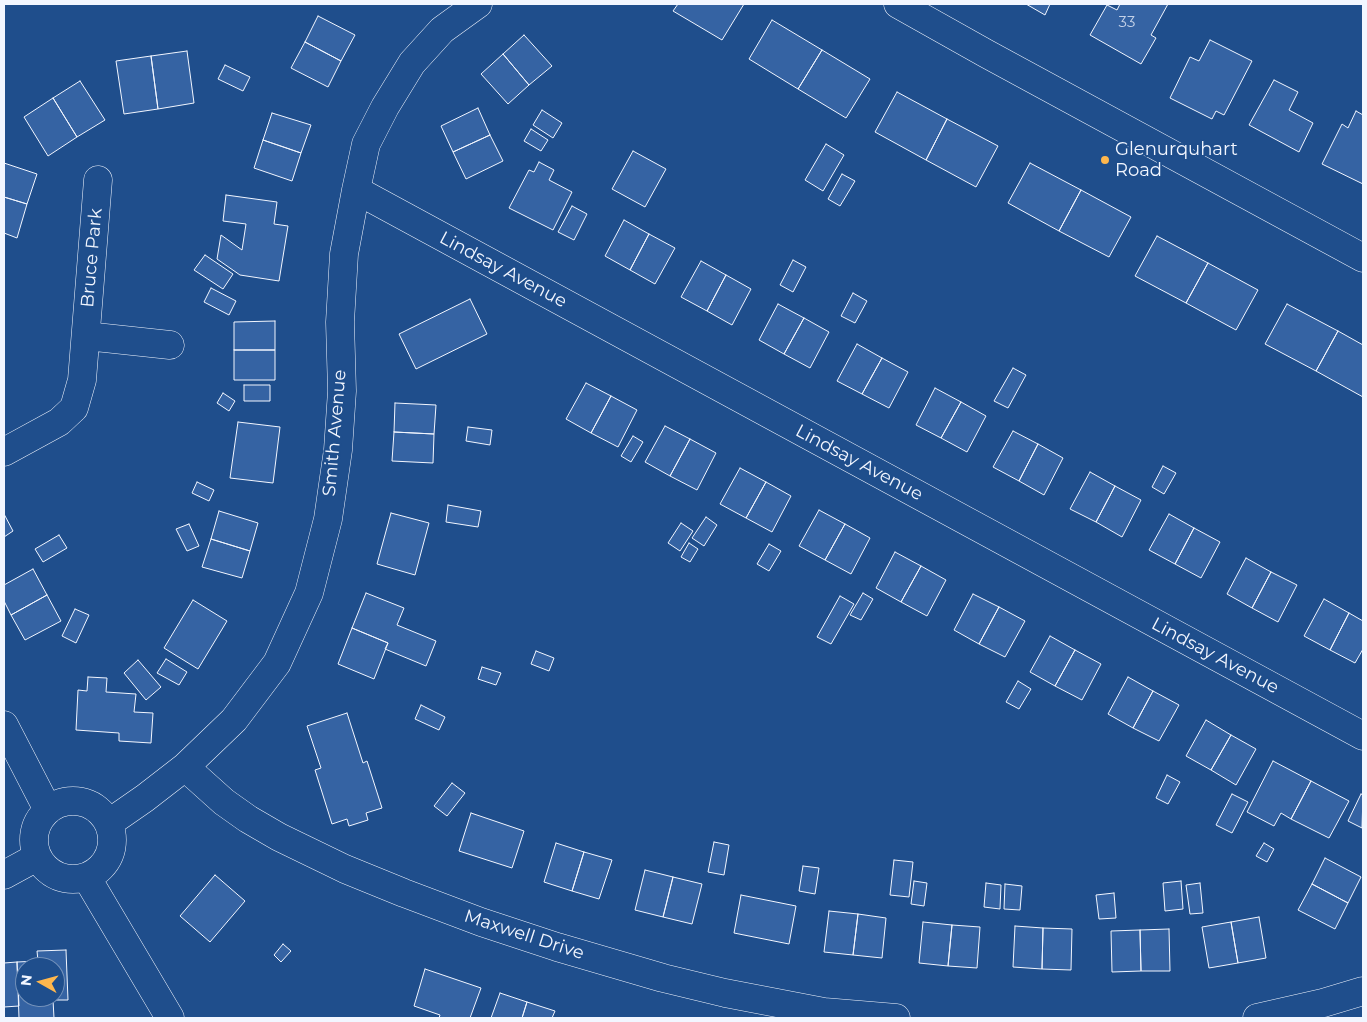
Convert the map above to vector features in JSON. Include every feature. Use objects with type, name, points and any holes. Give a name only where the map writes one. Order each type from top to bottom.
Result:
[{"type":"main road","name":"Smith Avenue","points":[[109,823],[146,798],[184,767],[234,720],[277,663],[309,593],[328,520],[338,450],[342,391],[340,322],[344,254],[366,144],[384,107],[412,63],[442,30],[478,4]]},
{"type":"main road","points":[[898,4],[1363,258]]},
{"type":"main road","name":"Bruce Park","points":[[4,452],[59,422],[74,408],[82,380],[98,180]]},
{"type":"main road","name":"Lindsay Avenue","points":[[356,190],[1363,736]]},
{"type":"main road","points":[[86,336],[170,345]]},
{"type":"main road","points":[[4,724],[48,810]]},
{"type":"main road","name":"Maxwell Drive","points":[[184,767],[224,802],[279,837],[345,869],[481,922],[557,947],[725,993],[824,1012],[896,1018]]},
{"type":"main road","points":[[70,801],[82,802],[93,806],[102,814],[109,823],[112,836],[111,849],[106,861],[98,871],[87,878],[75,880],[58,877],[44,867],[37,857],[34,831],[48,810],[58,804],[70,801]]},
{"type":"main road","points":[[4,875],[37,857]]},
{"type":"main road","points":[[87,878],[170,1018]]},
{"type":"main road","points":[[1258,1018],[1323,1003],[1363,991]]},
{"type":"building","points":[[678,4],[744,4],[722,40],[673,11]]},
{"type":"building","points":[[1026,4],[1050,4],[1045,15]]},
{"type":"building","points":[[1120,4],[1168,4],[1151,35],[1156,38],[1141,64],[1090,35],[1107,5],[1117,10]]},
{"type":"building","points":[[318,16],[355,35],[341,61],[305,42]]},
{"type":"building","points":[[772,20],[822,50],[798,89],[749,59]]},
{"type":"building","points":[[524,35],[552,66],[529,85],[503,54]]},
{"type":"building","points":[[1210,40],[1252,61],[1224,115],[1216,111],[1212,119],[1170,98],[1190,57],[1199,61]]},
{"type":"building","points":[[305,42],[341,61],[328,87],[291,68]]},
{"type":"building","points":[[822,50],[870,79],[846,118],[798,89]]},
{"type":"building","points":[[187,51],[194,103],[158,109],[151,56]]},
{"type":"building","points":[[503,54],[529,85],[508,104],[481,74]]},
{"type":"building","points":[[151,56],[158,109],[124,114],[116,61]]},
{"type":"building","points":[[225,65],[250,77],[243,91],[218,79]]},
{"type":"building","points":[[1274,80],[1298,92],[1289,110],[1313,123],[1299,152],[1249,125]]},
{"type":"building","points":[[80,81],[105,120],[77,137],[53,98]]},
{"type":"building","points":[[897,92],[947,119],[926,160],[875,132]]},
{"type":"building","points":[[53,98],[77,137],[48,156],[24,117]]},
{"type":"building","points":[[478,108],[490,135],[453,152],[441,126]]},
{"type":"building","points":[[542,110],[562,123],[553,138],[533,125]]},
{"type":"building","points":[[1356,111],[1363,115],[1363,184],[1322,164],[1342,124],[1348,128]]},
{"type":"building","points":[[272,113],[311,125],[301,153],[263,140]]},
{"type":"building","points":[[947,119],[998,146],[976,187],[926,160]]},
{"type":"building","points":[[531,129],[548,140],[541,151],[524,141]]},
{"type":"building","points":[[490,135],[503,161],[466,179],[453,152]]},
{"type":"building","points":[[263,140],[301,153],[292,181],[254,168]]},
{"type":"building","points":[[826,144],[844,155],[823,191],[805,180]]},
{"type":"building","points":[[633,151],[666,169],[645,207],[612,189]]},
{"type":"building","points":[[539,162],[554,170],[549,180],[572,192],[553,230],[509,208],[529,170],[534,172]]},
{"type":"building","points":[[4,163],[37,174],[27,204],[4,197]]},
{"type":"building","points":[[1030,163],[1081,190],[1059,231],[1008,203]]},
{"type":"building","points":[[842,174],[855,181],[840,206],[828,199]]},
{"type":"building","points":[[1081,190],[1131,217],[1109,257],[1059,231]]},
{"type":"building","points":[[226,195],[277,202],[274,224],[288,226],[279,281],[240,275],[217,259],[221,235],[242,250],[246,224],[223,221]]},
{"type":"building","points":[[4,197],[27,204],[17,238],[4,233]]},
{"type":"building","points":[[572,206],[587,214],[574,240],[558,232]]},
{"type":"building","points":[[624,220],[649,234],[630,270],[605,256]]},
{"type":"building","points":[[649,234],[675,248],[655,284],[630,270]]},
{"type":"building","points":[[1157,236],[1208,263],[1186,303],[1135,276]]},
{"type":"building","points":[[205,255],[233,274],[223,289],[194,270]]},
{"type":"building","points":[[793,260],[806,267],[793,292],[780,285]]},
{"type":"building","points":[[701,261],[726,275],[707,311],[681,297]]},
{"type":"building","points":[[1208,263],[1258,290],[1236,330],[1186,303]]},
{"type":"building","points":[[726,275],[751,289],[732,325],[707,311]]},
{"type":"building","points":[[211,288],[236,301],[229,315],[204,302]]},
{"type":"building","points":[[853,293],[867,301],[855,323],[841,316]]},
{"type":"building","points":[[470,299],[487,334],[416,369],[399,334]]},
{"type":"building","points":[[778,304],[804,318],[784,354],[759,340]]},
{"type":"building","points":[[1287,304],[1338,331],[1316,371],[1265,344]]},
{"type":"building","points":[[804,318],[829,332],[810,368],[784,354]]},
{"type":"building","points":[[275,321],[275,350],[234,350],[234,322]]},
{"type":"building","points":[[1338,331],[1363,345],[1363,397],[1316,371]]},
{"type":"building","points":[[857,344],[882,358],[862,394],[837,381]]},
{"type":"building","points":[[234,350],[275,350],[275,380],[234,380]]},
{"type":"building","points":[[882,358],[908,372],[889,408],[862,394]]},
{"type":"building","points":[[1013,368],[1026,375],[1008,408],[994,401]]},
{"type":"building","points":[[586,383],[611,396],[591,433],[566,419]]},
{"type":"building","points":[[244,385],[270,385],[270,401],[244,401]]},
{"type":"building","points":[[935,388],[961,402],[941,438],[916,425]]},
{"type":"building","points":[[223,393],[235,401],[229,411],[217,403]]},
{"type":"building","points":[[611,396],[637,410],[618,447],[591,433]]},
{"type":"building","points":[[961,402],[986,416],[967,452],[941,438]]},
{"type":"building","points":[[395,403],[436,405],[434,434],[394,432]]},
{"type":"building","points":[[238,422],[280,427],[273,483],[230,478]]},
{"type":"building","points":[[665,426],[690,439],[670,476],[645,462]]},
{"type":"building","points":[[468,427],[492,430],[490,445],[466,441]]},
{"type":"building","points":[[1013,431],[1038,444],[1019,481],[993,467]]},
{"type":"building","points":[[394,432],[434,434],[433,463],[392,461]]},
{"type":"building","points":[[633,436],[643,442],[631,462],[621,456]]},
{"type":"building","points":[[690,439],[716,453],[697,490],[670,476]]},
{"type":"building","points":[[1038,444],[1063,458],[1044,495],[1019,481]]},
{"type":"building","points":[[1163,466],[1176,473],[1164,494],[1152,487]]},
{"type":"building","points":[[740,468],[766,482],[746,518],[720,504]]},
{"type":"building","points":[[1090,472],[1115,486],[1096,522],[1070,509]]},
{"type":"building","points":[[197,482],[214,490],[209,501],[192,493]]},
{"type":"building","points":[[766,482],[791,496],[772,532],[746,518]]},
{"type":"building","points":[[1115,486],[1141,500],[1122,537],[1096,522]]},
{"type":"building","points":[[448,505],[481,511],[478,527],[446,522]]},
{"type":"building","points":[[819,510],[845,524],[825,560],[799,546]]},
{"type":"building","points":[[219,511],[258,523],[250,551],[211,539]]},
{"type":"building","points":[[391,513],[429,523],[415,575],[377,564]]},
{"type":"building","points":[[4,514],[13,531],[4,537]]},
{"type":"building","points":[[1169,514],[1194,528],[1175,564],[1149,550]]},
{"type":"building","points":[[706,517],[717,525],[704,546],[692,538]]},
{"type":"building","points":[[681,523],[693,531],[680,551],[668,543]]},
{"type":"building","points":[[189,524],[199,546],[187,551],[176,529]]},
{"type":"building","points":[[845,524],[870,538],[851,574],[825,560]]},
{"type":"building","points":[[1194,528],[1220,542],[1201,578],[1175,564]]},
{"type":"building","points":[[59,535],[67,548],[43,562],[35,549]]},
{"type":"building","points":[[211,539],[250,551],[242,578],[202,567]]},
{"type":"building","points":[[689,543],[698,549],[690,562],[681,557]]},
{"type":"building","points":[[769,544],[781,551],[769,571],[757,564]]},
{"type":"building","points":[[895,552],[921,566],[901,602],[876,588]]},
{"type":"building","points":[[1246,558],[1271,572],[1252,608],[1227,594]]},
{"type":"building","points":[[921,566],[946,580],[927,616],[901,602]]},
{"type":"building","points":[[33,569],[47,595],[11,615],[4,601],[4,585]]},
{"type":"building","points":[[1271,572],[1297,585],[1278,622],[1252,608]]},
{"type":"building","points":[[366,593],[404,608],[397,625],[436,641],[426,666],[385,649],[388,643],[352,628]]},
{"type":"building","points":[[863,593],[873,599],[861,620],[850,615]]},
{"type":"building","points":[[973,594],[999,607],[979,644],[954,630]]},
{"type":"building","points":[[47,595],[61,621],[25,640],[11,615]]},
{"type":"building","points":[[840,596],[854,604],[831,644],[817,637]]},
{"type":"building","points":[[1324,599],[1349,613],[1330,650],[1304,636]]},
{"type":"building","points":[[193,600],[227,621],[198,669],[164,648]]},
{"type":"building","points":[[999,607],[1025,621],[1005,657],[979,644]]},
{"type":"building","points":[[75,609],[89,615],[76,643],[62,636]]},
{"type":"building","points":[[1349,613],[1363,621],[1363,649],[1355,663],[1330,650]]},
{"type":"building","points":[[352,628],[388,643],[374,679],[338,664]]},
{"type":"building","points":[[1050,636],[1075,650],[1055,686],[1030,672]]},
{"type":"building","points":[[1075,650],[1101,664],[1082,700],[1055,686]]},
{"type":"building","points":[[536,651],[554,658],[549,671],[531,664]]},
{"type":"building","points":[[166,659],[187,672],[179,685],[157,673]]},
{"type":"building","points":[[138,660],[161,687],[146,700],[124,673]]},
{"type":"building","points":[[482,667],[501,673],[496,685],[478,679]]},
{"type":"building","points":[[88,677],[107,678],[106,692],[136,694],[134,712],[153,713],[151,743],[119,741],[119,733],[76,730],[78,690],[87,691]]},
{"type":"building","points":[[1128,677],[1153,691],[1133,728],[1108,714]]},
{"type":"building","points":[[1018,681],[1031,689],[1019,709],[1006,702]]},
{"type":"building","points":[[1153,691],[1179,705],[1159,741],[1133,728]]},
{"type":"building","points":[[421,705],[445,717],[439,730],[415,719]]},
{"type":"building","points":[[347,713],[363,763],[367,761],[382,808],[366,813],[368,820],[349,826],[347,819],[332,824],[315,770],[321,768],[307,726]]},
{"type":"building","points":[[1206,720],[1231,735],[1211,770],[1186,756]]},
{"type":"building","points":[[1231,735],[1256,749],[1236,785],[1211,770]]},
{"type":"building","points":[[1273,761],[1311,781],[1291,819],[1281,813],[1274,826],[1247,812]]},
{"type":"building","points":[[1167,775],[1180,782],[1168,804],[1156,798]]},
{"type":"building","points":[[1311,781],[1349,801],[1329,838],[1291,819]]},
{"type":"building","points":[[452,783],[465,793],[447,816],[434,806]]},
{"type":"building","points":[[1232,794],[1248,802],[1232,833],[1216,825]]},
{"type":"building","points":[[1361,794],[1363,795],[1362,828],[1348,821]]},
{"type":"building","points":[[471,813],[524,831],[512,868],[459,851]]},
{"type":"building","points":[[714,842],[729,845],[724,875],[708,872]]},
{"type":"building","points":[[556,843],[584,852],[572,891],[544,882]]},
{"type":"building","points":[[1264,843],[1274,849],[1267,862],[1256,856]]},
{"type":"building","points":[[584,852],[612,860],[599,899],[572,891]]},
{"type":"building","points":[[1325,858],[1361,877],[1348,903],[1312,884]]},
{"type":"building","points":[[894,860],[913,862],[909,897],[890,895]]},
{"type":"building","points":[[803,866],[819,868],[815,894],[799,891]]},
{"type":"building","points":[[645,870],[673,877],[663,917],[635,910]]},
{"type":"building","points":[[215,875],[245,901],[210,942],[180,916]]},
{"type":"building","points":[[673,877],[702,884],[692,924],[663,917]]},
{"type":"building","points":[[914,881],[927,883],[924,906],[911,904]]},
{"type":"building","points":[[1181,881],[1183,909],[1165,911],[1163,883]]},
{"type":"building","points":[[986,883],[1001,885],[1000,909],[984,907]]},
{"type":"building","points":[[1200,883],[1203,913],[1190,914],[1186,885]]},
{"type":"building","points":[[1005,884],[1022,886],[1020,910],[1004,909]]},
{"type":"building","points":[[1312,884],[1348,903],[1335,929],[1298,910]]},
{"type":"building","points":[[1114,893],[1116,918],[1099,919],[1096,895]]},
{"type":"building","points":[[741,895],[796,906],[789,944],[734,933]]},
{"type":"building","points":[[829,911],[858,914],[853,955],[824,952]]},
{"type":"building","points":[[858,914],[886,918],[882,958],[853,955]]},
{"type":"building","points":[[1259,917],[1266,958],[1238,963],[1231,922]]},
{"type":"building","points":[[923,922],[952,925],[948,966],[919,963]]},
{"type":"building","points":[[1231,922],[1238,963],[1209,968],[1202,927]]},
{"type":"building","points":[[952,925],[980,927],[977,968],[948,966]]},
{"type":"building","points":[[1015,926],[1043,928],[1042,969],[1013,967]]},
{"type":"building","points":[[1043,928],[1072,929],[1071,970],[1042,969]]},
{"type":"building","points":[[1169,929],[1170,971],[1141,971],[1140,930]]},
{"type":"building","points":[[1140,930],[1141,971],[1112,972],[1111,931]]},
{"type":"building","points":[[283,944],[291,951],[281,962],[274,955]]},
{"type":"building","points":[[66,950],[68,1000],[65,1000],[65,957],[38,957],[37,951]]},
{"type":"building","points":[[15,962],[15,1006],[4,1007],[4,963]]},
{"type":"building","points":[[425,969],[481,988],[470,1018],[439,1018],[440,1015],[414,1006]]},
{"type":"building","points":[[500,993],[527,1002],[522,1018],[491,1018]]},
{"type":"building","points":[[527,1002],[555,1011],[552,1018],[522,1018]]},
{"type":"building","points":[[19,1007],[53,1007],[54,1018],[19,1018]]},
{"type":"place","name":"Glenurquhart Road","points":[[1105,160]]}]
